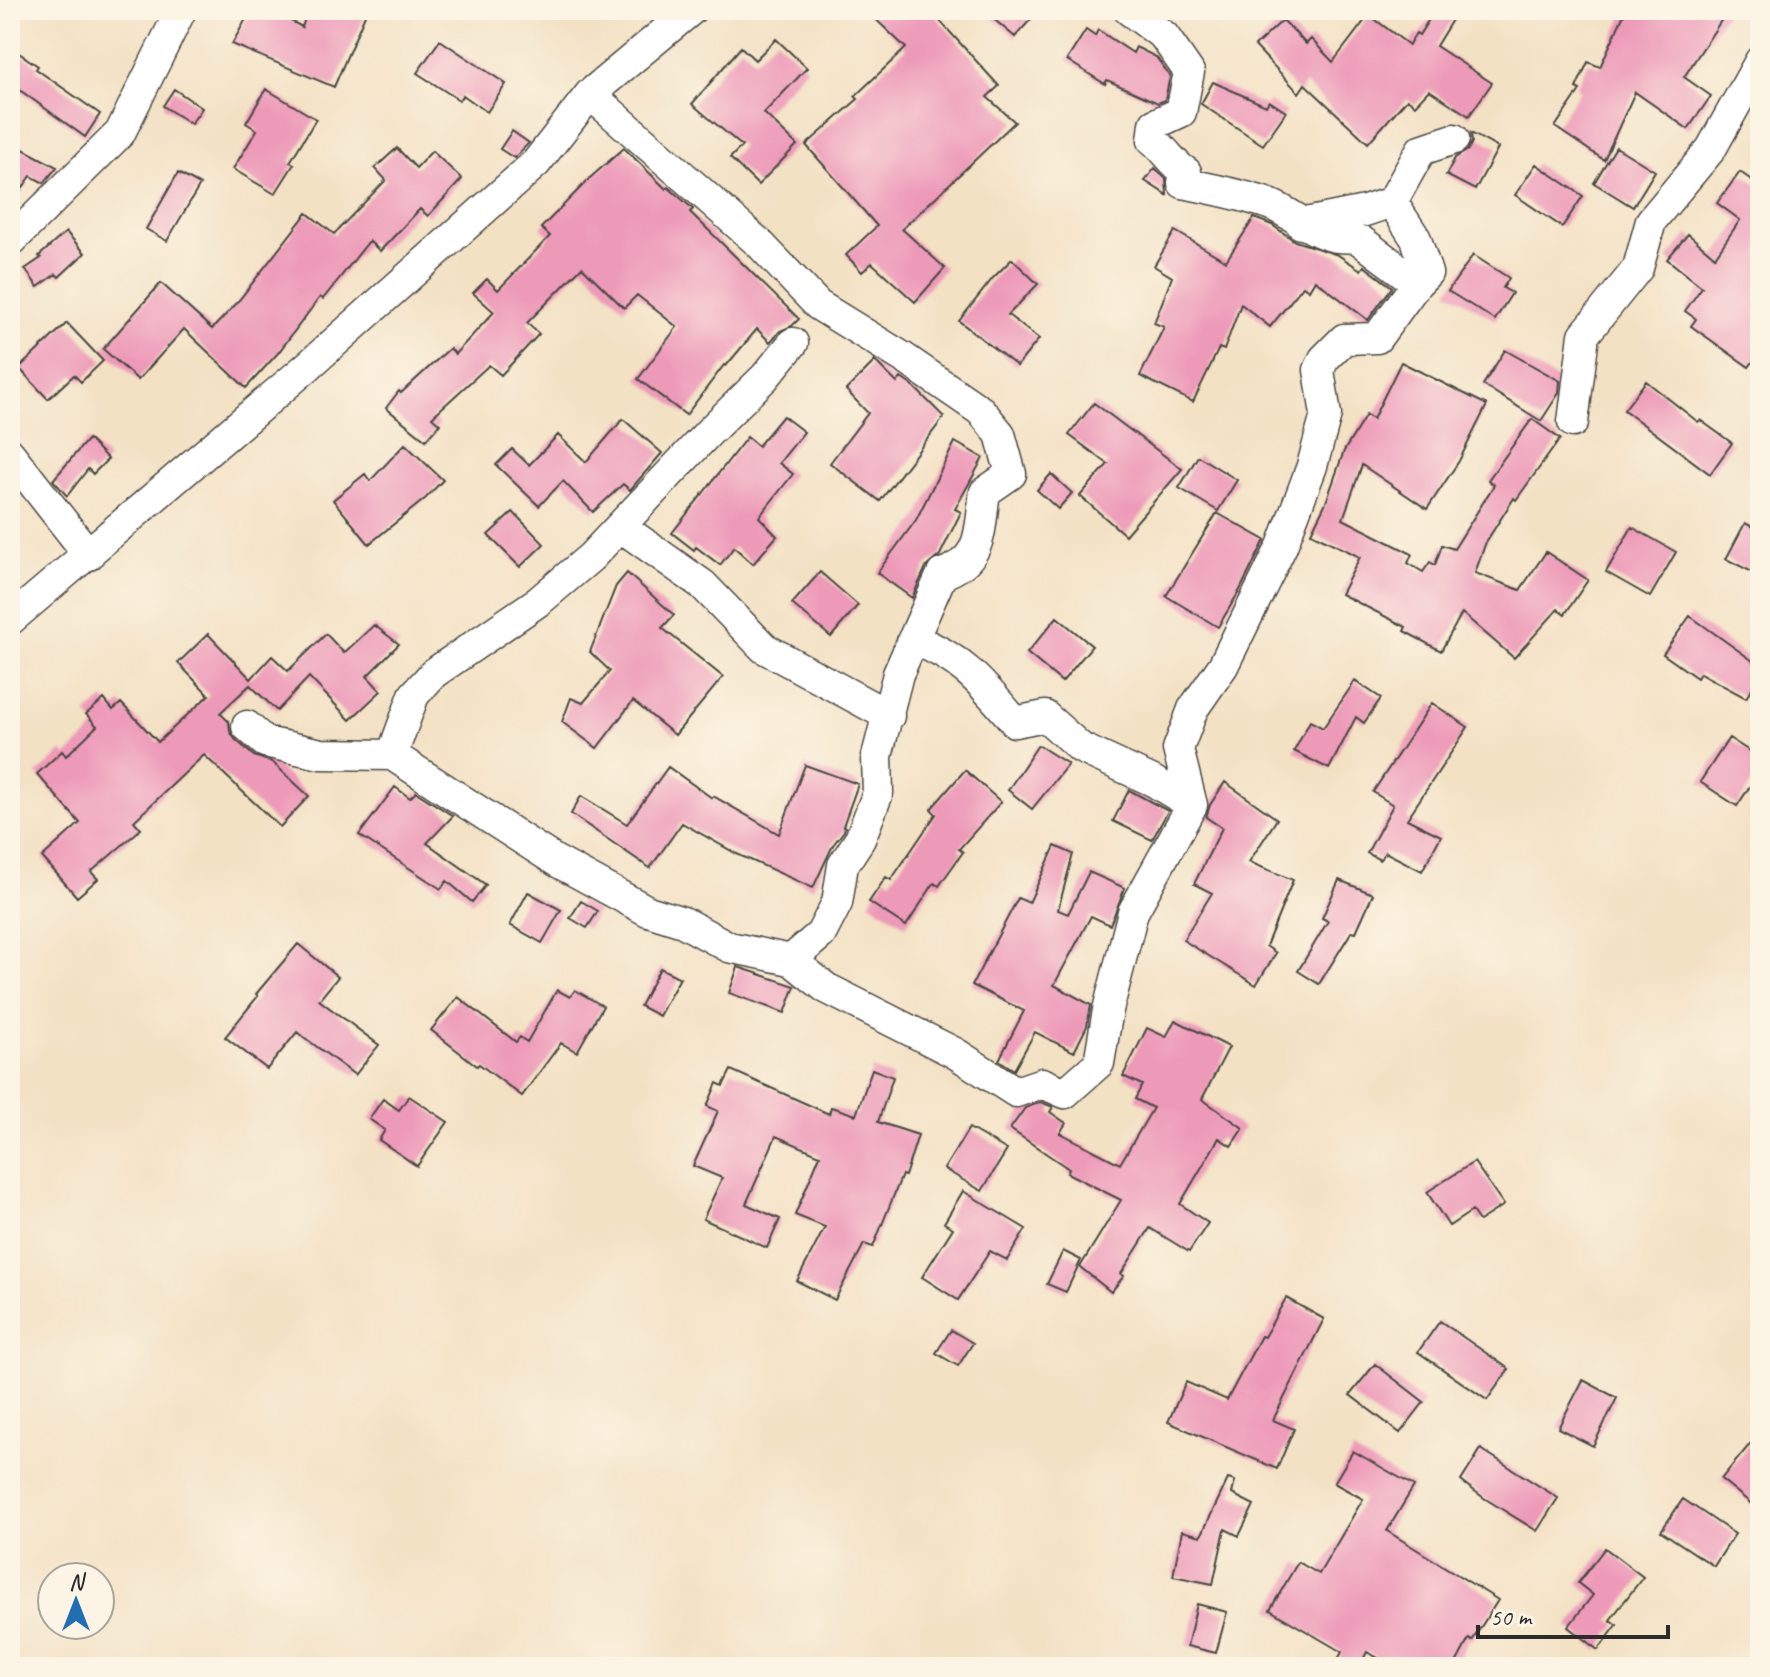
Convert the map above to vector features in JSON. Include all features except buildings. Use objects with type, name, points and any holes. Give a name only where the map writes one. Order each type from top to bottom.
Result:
[{"type":"street","points":[[10,242],[120,133],[181,10]]},
{"type":"street","points":[[10,620],[307,367],[536,163],[590,94],[691,10]]},
{"type":"street","points":[[1129,10],[1164,36],[1189,72],[1181,112],[1155,124],[1153,140],[1167,150],[1178,167],[1186,172],[1183,183],[1232,191],[1274,206],[1301,224],[1338,239],[1356,237],[1417,283]]},
{"type":"street","points":[[1573,422],[1584,335],[1638,268],[1651,221],[1711,149],[1760,61]]},
{"type":"street","points":[[590,94],[760,244],[818,305],[904,358],[981,411],[1000,434],[1011,474],[985,492],[975,551],[960,568],[942,574],[898,674],[877,756],[878,793],[860,839],[843,865],[837,903],[821,934],[791,960]]},
{"type":"street","points":[[1301,224],[1365,211],[1392,202],[1421,150],[1454,139]]},
{"type":"street","points":[[247,726],[265,742],[321,754],[392,755],[556,861],[648,911],[683,922],[729,947],[791,960],[826,988],[955,1053],[1016,1092],[1042,1083],[1065,1093],[1099,1063],[1108,1010],[1133,912],[1192,805],[1178,749],[1193,709],[1223,666],[1282,546],[1312,466],[1326,415],[1319,370],[1324,359],[1344,339],[1377,338],[1427,273],[1416,239],[1392,202]]},
{"type":"street","points":[[392,755],[414,695],[434,673],[539,601],[591,557],[765,377],[793,343]]},
{"type":"street","points":[[10,454],[89,555]]},
{"type":"street","points":[[621,527],[703,585],[764,648],[889,716]]},
{"type":"street","points":[[913,639],[955,659],[985,687],[1015,722],[1045,716],[1081,748],[1153,781],[1192,805]]}]
